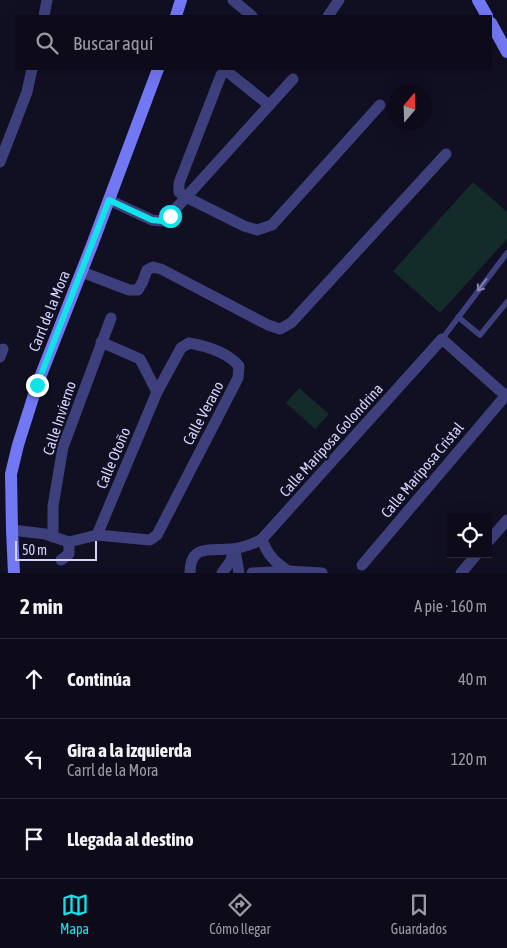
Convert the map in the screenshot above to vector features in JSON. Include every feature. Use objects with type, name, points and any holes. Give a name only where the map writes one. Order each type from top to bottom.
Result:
[{"type":"street","points":[[44,15],[47,0]]},
{"type":"street","points":[[176,15],[181,0]]},
{"type":"street","points":[[233,0],[251,15]]},
{"type":"street","points":[[329,15],[340,0]]},
{"type":"street","points":[[478,0],[486,15]]},
{"type":"street","points":[[492,26],[507,52]]},
{"type":"street","points":[[0,162],[27,92],[32,70]]},
{"type":"street","name":"Carrl de la Mora","points":[[14,573],[12,474],[18,445],[37,385],[82,272],[158,70]]},
{"type":"street","points":[[270,105],[229,73],[224,72],[221,75],[179,183],[179,192],[244,226],[257,230],[272,225],[380,105]]},
{"type":"street","points":[[109,200],[152,220],[162,221],[170,216],[293,79]]},
{"type":"street","points":[[82,272],[129,290],[138,290],[147,270],[153,267],[268,325],[280,328],[291,323],[446,154]]},
{"type":"street","name":"Calle Invierno","points":[[52,536],[53,506],[62,447],[110,318]]},
{"type":"street","points":[[442,339],[507,395]]},
{"type":"street","name":"Calle Mariposa Golondrina","points":[[190,573],[192,560],[199,552],[206,549],[235,549],[249,546],[262,539],[442,339]]},
{"type":"street","points":[[101,342],[140,359],[157,392]]},
{"type":"street","name":"Calle Verano","points":[[97,535],[150,540],[157,535],[238,378],[239,366],[233,360],[189,342],[181,348],[157,392]]},
{"type":"street","name":"Calle Otoño","points":[[97,535],[157,392]]},
{"type":"street","name":"Calle Mariposa Cristal","points":[[362,565],[507,395]]},
{"type":"street","points":[[492,537],[507,520]]},
{"type":"street","points":[[12,530],[52,536],[69,542],[97,535]]},
{"type":"street","points":[[262,539],[269,556],[288,571]]},
{"type":"street","points":[[61,560],[68,554],[69,542]]},
{"type":"street","points":[[222,573],[230,562],[235,549]]},
{"type":"street","points":[[235,549],[239,573]]},
{"type":"street","points":[[461,573],[474,558]]},
{"type":"street","points":[[252,573],[288,571],[322,573]]},
{"type":"lane","points":[[442,339],[507,253]]},
{"type":"lane","points":[[458,318],[480,335],[507,302]]},
{"type":"green space","points":[[473,182],[507,212],[507,239],[440,313],[393,271]]},
{"type":"green space","points":[[299,388],[329,414],[315,429],[286,403]]},
{"type":"route","points":[[37,385],[109,200],[152,220],[162,221],[170,216]]}]
